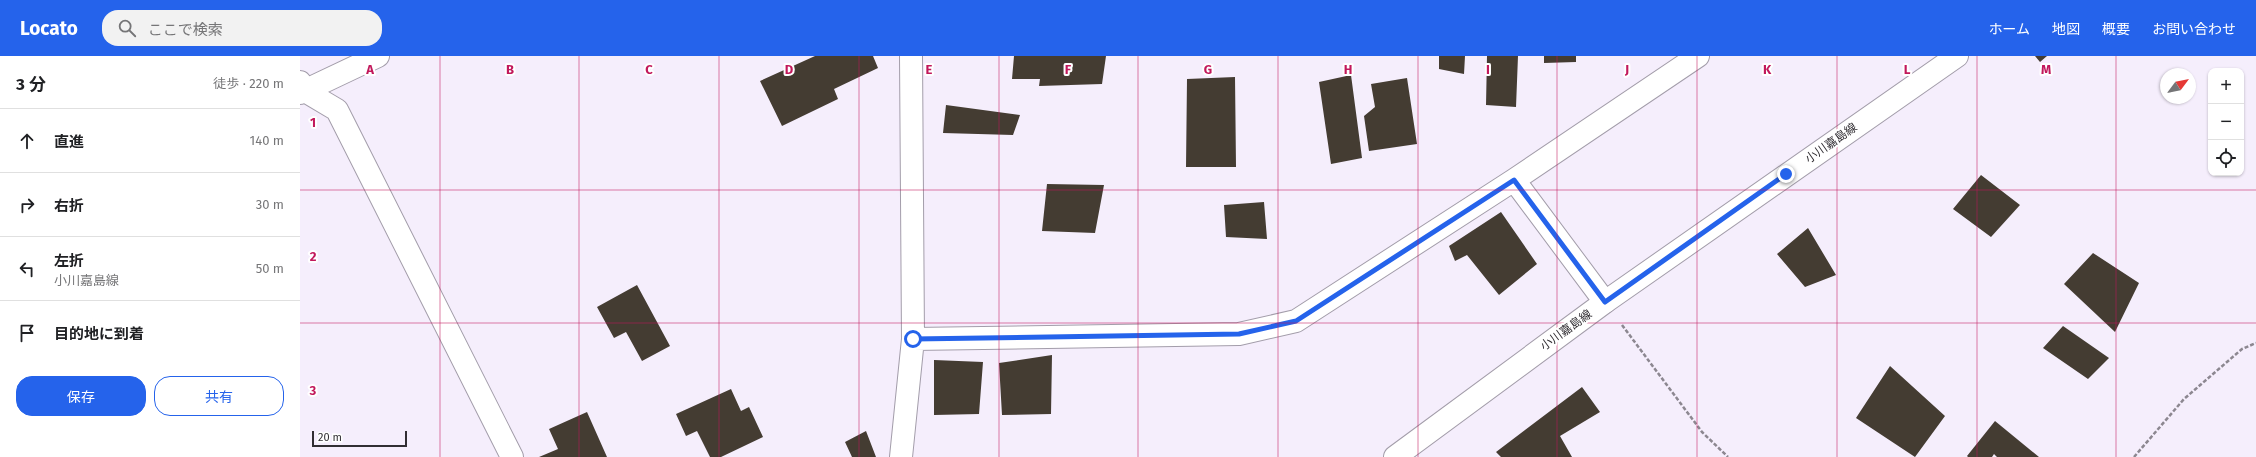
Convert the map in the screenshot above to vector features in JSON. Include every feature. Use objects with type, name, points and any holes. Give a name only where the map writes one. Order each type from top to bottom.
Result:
[{"type":"street","points":[[302,89],[378,56]]},
{"type":"street","points":[[901,457],[913,339],[911,56]]},
{"type":"street","points":[[913,339],[1239,334],[1296,321],[1514,180],[1698,56]]},
{"type":"street","name":"小川嘉島線","points":[[1395,457],[1605,302],[1957,56]]},
{"type":"street","points":[[302,89],[337,110],[512,457]]},
{"type":"street","points":[[1514,180],[1605,302]]},
{"type":"path","points":[[1605,302],[1702,432],[1728,457]]},
{"type":"path","points":[[2134,457],[2184,399],[2242,349],[2256,343]]},
{"type":"building","points":[[815,56],[873,56],[878,68],[834,89],[838,99],[782,126],[760,81]]},
{"type":"building","points":[[1014,56],[1106,56],[1102,84],[1039,86],[1040,79],[1012,79]]},
{"type":"building","points":[[1439,56],[1465,56],[1464,74],[1439,69]]},
{"type":"building","points":[[1487,56],[1518,56],[1516,107],[1486,105]]},
{"type":"building","points":[[1544,56],[1576,56],[1576,62],[1544,63]]},
{"type":"building","points":[[2035,56],[2047,56],[2040,62]]},
{"type":"building","points":[[1351,75],[1362,158],[1331,164],[1319,82]]},
{"type":"building","points":[[1235,77],[1236,167],[1186,167],[1187,79]]},
{"type":"building","points":[[1407,78],[1417,144],[1369,151],[1364,116],[1375,107],[1371,84]]},
{"type":"building","points":[[946,105],[1020,115],[1013,135],[943,133]]},
{"type":"building","points":[[1981,175],[2020,205],[1991,237],[1953,209]]},
{"type":"building","points":[[1047,184],[1104,185],[1095,233],[1042,231]]},
{"type":"building","points":[[1264,202],[1267,239],[1226,237],[1224,205]]},
{"type":"building","points":[[1501,212],[1537,264],[1499,295],[1467,255],[1455,261],[1449,246]]},
{"type":"building","points":[[1808,228],[1836,275],[1805,287],[1777,254]]},
{"type":"building","points":[[2093,253],[2139,283],[2115,332],[2064,284]]},
{"type":"building","points":[[637,285],[670,346],[642,361],[626,332],[614,338],[597,307]]},
{"type":"building","points":[[2063,326],[2109,358],[2088,379],[2043,348]]},
{"type":"building","points":[[1052,355],[1051,414],[1002,415],[999,363]]},
{"type":"building","points":[[934,360],[983,362],[979,414],[934,415]]},
{"type":"building","points":[[1890,366],[1945,416],[1915,457],[1856,418]]},
{"type":"building","points":[[1582,387],[1600,412],[1560,436],[1572,457],[1501,457],[1496,452]]},
{"type":"building","points":[[731,389],[741,411],[749,407],[763,437],[721,457],[710,457],[697,431],[686,436],[676,414]]},
{"type":"building","points":[[587,412],[607,457],[539,457],[558,449],[549,429]]},
{"type":"building","points":[[1995,421],[2039,457],[1997,457],[1994,454],[1992,457],[1968,457],[1967,456]]},
{"type":"building","points":[[866,431],[876,457],[852,457],[845,442]]},
{"type":"route","points":[[913,339],[1239,334],[1296,321],[1514,180],[1605,302],[1786,174]]}]
